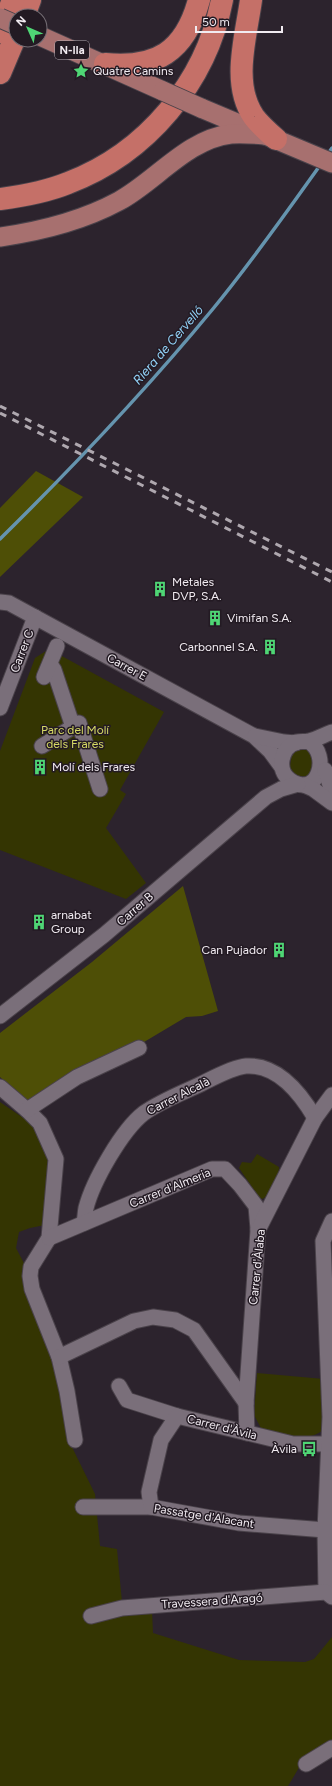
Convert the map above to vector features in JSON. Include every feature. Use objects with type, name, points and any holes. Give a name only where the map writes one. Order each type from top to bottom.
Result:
[{"type":"highway","points":[[0,32],[14,0]]},
{"type":"highway","points":[[105,64],[122,66],[148,62],[160,58],[177,44],[190,26],[198,0]]},
{"type":"highway","points":[[0,199],[39,192],[69,183],[111,161],[149,133],[175,103],[194,76],[213,33],[222,0]]},
{"type":"highway","points":[[251,0],[242,70],[243,91],[248,106],[255,118],[277,140]]},
{"type":"highway","points":[[0,73],[10,48]]},
{"type":"main road","name":"N-IIa","points":[[48,39],[201,108],[277,140]]},
{"type":"main road","points":[[0,237],[45,229],[68,223],[101,210],[137,189],[185,153],[207,141],[231,134],[277,140],[332,163]]},
{"type":"street","name":"Carrer E","points":[[0,602],[9,603],[254,736],[270,751],[281,766]]},
{"type":"street","name":"Carrer C","points":[[0,708],[35,617]]},
{"type":"street","points":[[57,646],[47,670],[54,670],[73,727]]},
{"type":"street","points":[[42,746],[79,723],[100,789]]},
{"type":"street","points":[[332,732],[302,742],[285,752],[281,766],[286,777],[301,785],[313,789],[332,803]]},
{"type":"street","name":"Carrer E","points":[[254,736],[284,742],[302,742]]},
{"type":"street","points":[[302,742],[314,744],[321,749],[328,761],[332,791]]},
{"type":"street","points":[[301,785],[317,781],[328,761]]},
{"type":"street","name":"Carrer B","points":[[266,797],[281,766]]},
{"type":"street","name":"Carrer B","points":[[0,1016],[104,935],[266,797],[281,789],[301,785]]},
{"type":"street","points":[[27,1110],[77,1077],[140,1048]]},
{"type":"street","name":"Carrer Alcalà","points":[[84,1223],[86,1208],[98,1176],[132,1125],[143,1114],[158,1104],[229,1071],[246,1066],[265,1069],[285,1080],[297,1091],[316,1118]]},
{"type":"street","points":[[0,1087],[40,1123],[56,1159],[49,1238],[31,1267],[30,1276],[32,1289],[60,1357],[75,1440]]},
{"type":"street","name":"Carrer d'Àlaba","points":[[246,1433],[246,1403],[258,1230],[262,1207],[316,1118],[332,1095]]},
{"type":"street","name":"Carrer d'Almeria","points":[[49,1238],[212,1169],[225,1169],[262,1207]]},
{"type":"street","points":[[329,1594],[325,1530],[331,1446],[323,1241],[332,1221]]},
{"type":"street","points":[[60,1357],[134,1321],[153,1317],[175,1320],[194,1330],[246,1403]]},
{"type":"street","name":"Carrer d'Àvila","points":[[119,1386],[127,1400],[176,1416],[293,1444],[331,1446]]},
{"type":"street","points":[[151,1507],[149,1492],[161,1440],[176,1416]]},
{"type":"street","name":"Passatge d'Alacant","points":[[83,1507],[151,1507],[239,1523],[325,1530]]},
{"type":"street","name":"Travessera d'Aragó","points":[[91,1616],[122,1608],[329,1594]]},
{"type":"street","points":[[306,1764],[332,1748]]},
{"type":"green space","name":"Parc del Molí dels Frares","points":[[49,649],[164,712],[120,790],[126,794],[106,828],[146,883],[126,899],[0,850],[0,751],[35,658]]},
{"type":"green space","points":[[300,748],[306,748],[314,752],[313,775],[299,776],[290,766],[292,754]]},
{"type":"green space","points":[[0,1102],[35,1126],[49,1159],[45,1225],[19,1232],[16,1248],[26,1267],[56,1355],[71,1445],[95,1494],[100,1546],[117,1549],[123,1613],[152,1611],[153,1633],[239,1660],[305,1662],[314,1659],[332,1637],[332,1743],[303,1761],[288,1786],[0,1786]]},
{"type":"green space","points":[[257,1154],[279,1167],[274,1185],[268,1194],[262,1199],[259,1197],[239,1168],[242,1162],[251,1163]]},
{"type":"green space","points":[[257,1373],[324,1379],[323,1430],[310,1436],[294,1437],[262,1430],[254,1415]]},
{"type":"shaded area","points":[[36,471],[83,497],[0,577],[0,508]]},
{"type":"shaded area","points":[[183,886],[218,1011],[202,1016],[186,1017],[134,1048],[32,1101],[23,1099],[0,1077],[0,1033],[92,962]]},
{"type":"waterway","name":"Riera de Cervelló","points":[[327,155],[332,148]]},
{"type":"waterway","name":"Riera de Cervelló","points":[[0,539],[109,427],[187,340],[241,274],[321,164]]},
{"type":"railway","points":[[0,406],[332,572]]},
{"type":"railway","points":[[0,413],[332,582]]},
{"type":"place","name":"Quatre Camins","points":[[81,71]]},
{"type":"place","name":"Metales DVP, S.A.","points":[[160,589]]},
{"type":"place","name":"Vimifan S.A.","points":[[215,618]]},
{"type":"place","name":"Carbonnel S.A.","points":[[270,647]]},
{"type":"place","name":"Molí dels Frares","points":[[40,767]]},
{"type":"place","name":"arnabat Group","points":[[39,922]]},
{"type":"place","name":"Can Pujador","points":[[279,950]]},
{"type":"place","name":"Àvila","points":[[309,1449]]}]
